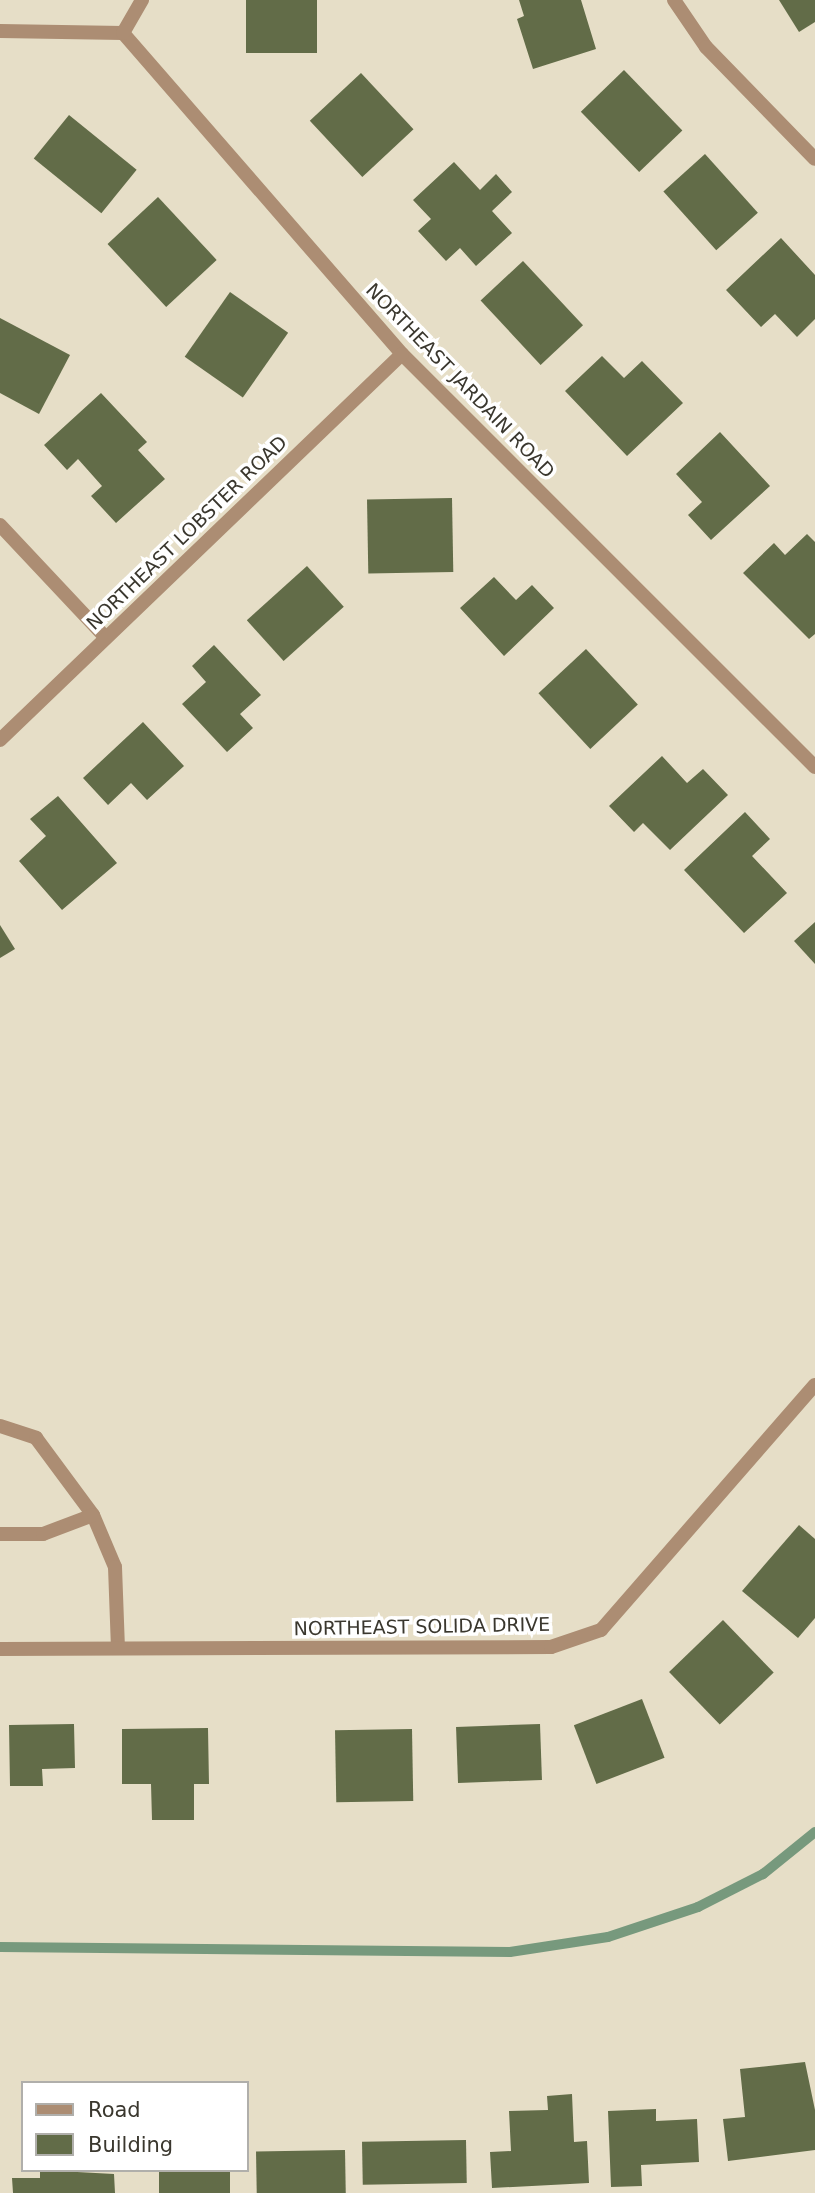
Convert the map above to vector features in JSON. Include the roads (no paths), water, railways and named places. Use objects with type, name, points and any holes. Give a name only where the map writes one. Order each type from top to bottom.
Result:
[{"type":"street","points":[[0,31],[123,33],[142,0]]},
{"type":"street","points":[[674,0],[706,47],[815,159]]},
{"type":"street","name":"NORTHEAST JARDAIN ROAD","points":[[123,33],[402,354],[810,751],[815,768]]},
{"type":"street","name":"NORTHEAST LOBSTER ROAD","points":[[0,740],[402,354]]},
{"type":"street","points":[[0,525],[105,637]]},
{"type":"street","name":"NORTHEAST SOLIDA DRIVE","points":[[0,1649],[551,1647],[601,1630],[815,1385]]},
{"type":"street","points":[[0,1426],[36,1438],[93,1515],[115,1567],[118,1648]]},
{"type":"street","points":[[0,1534],[43,1534],[93,1515]]},
{"type":"waterway","points":[[0,1947],[510,1952],[608,1937],[698,1907],[763,1874],[815,1832]]}]
